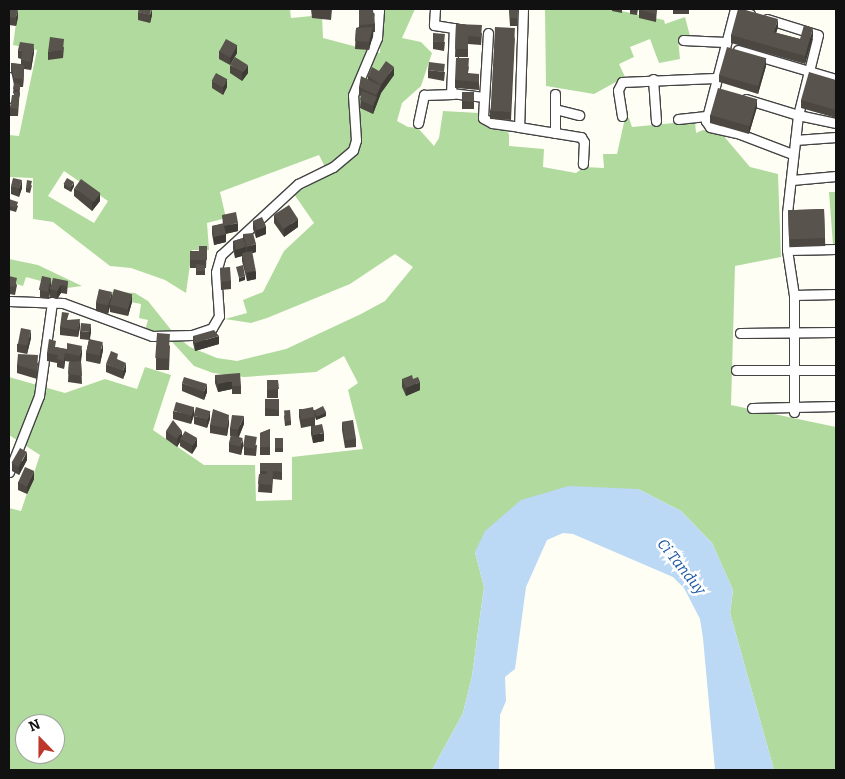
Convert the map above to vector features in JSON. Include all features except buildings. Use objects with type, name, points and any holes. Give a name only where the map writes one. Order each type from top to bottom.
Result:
[{"type":"street","points":[[9,301],[52,302],[80,307],[152,336],[192,335],[212,328],[219,320],[216,272],[221,255],[298,184],[333,167],[353,150],[356,140],[353,95],[372,56],[378,9]]},
{"type":"street","points":[[436,9],[434,24],[492,33],[484,97],[484,120],[583,138],[583,164]]},
{"type":"street","points":[[519,127],[518,35],[523,9]]},
{"type":"street","points":[[792,154],[710,127],[706,116],[712,88],[735,9],[815,32],[818,38],[808,70],[792,154],[787,250],[794,295],[793,409]]},
{"type":"street","points":[[452,94],[454,28]]},
{"type":"street","points":[[683,40],[725,44],[836,79]]},
{"type":"street","points":[[9,78],[12,81],[9,98]]},
{"type":"street","points":[[622,116],[619,84],[653,79],[715,78]]},
{"type":"street","points":[[653,79],[656,121]]},
{"type":"street","points":[[712,88],[722,91]]},
{"type":"street","points":[[418,123],[424,95],[452,94],[484,97]]},
{"type":"street","points":[[555,94],[555,133]]},
{"type":"street","points":[[731,94],[798,116],[836,123]]},
{"type":"street","points":[[555,109],[579,115]]},
{"type":"street","points":[[678,119],[706,116]]},
{"type":"street","points":[[795,140],[836,137]]},
{"type":"street","points":[[792,180],[836,176]]},
{"type":"street","points":[[787,250],[836,249]]},
{"type":"street","points":[[794,295],[836,294]]},
{"type":"street","points":[[9,472],[39,396],[52,302]]},
{"type":"street","points":[[740,333],[836,332]]},
{"type":"street","points":[[736,370],[836,370]]},
{"type":"street","points":[[752,408],[793,409],[836,406]]},
{"type":"green space","points":[[18,9],[290,9],[291,18],[322,15],[323,38],[380,53],[381,9],[415,9],[402,38],[421,42],[432,53],[421,86],[402,103],[397,121],[408,127],[418,128],[434,146],[439,138],[443,111],[479,113],[478,121],[504,128],[509,134],[509,146],[544,149],[543,167],[576,173],[584,167],[604,168],[603,154],[617,154],[625,118],[629,118],[632,127],[695,121],[696,133],[703,130],[722,134],[750,167],[778,174],[781,257],[735,266],[731,405],[836,427],[836,770],[774,770],[730,613],[733,590],[712,543],[681,511],[638,489],[475,552],[484,587],[472,676],[463,713],[432,770],[9,770],[9,508],[21,511],[40,455],[9,435],[9,377],[65,393],[105,379],[137,389],[145,367],[171,375],[153,430],[204,465],[255,465],[256,501],[292,500],[292,457],[363,449],[348,390],[358,383],[344,356],[316,372],[244,377],[213,373],[194,366],[164,333],[145,330],[148,320],[139,318],[141,304],[102,296],[98,291],[135,293],[148,301],[176,336],[190,347],[217,358],[237,361],[286,349],[361,314],[385,301],[413,267],[395,254],[350,284],[267,318],[251,323],[225,319],[247,313],[243,300],[263,292],[284,251],[314,223],[294,194],[329,175],[319,155],[220,192],[226,218],[207,223],[209,250],[192,250],[186,293],[165,280],[131,268],[110,266],[53,222],[33,219],[33,178],[9,177],[9,135],[19,136],[37,50],[13,45]],"holes":[[[64,171],[108,201],[94,223],[48,196]]]},
{"type":"green space","points":[[545,9],[612,9],[664,20],[665,24],[685,17],[690,36],[678,39],[680,59],[659,63],[650,39],[630,47],[634,57],[619,64],[625,77],[594,94],[546,86]]},
{"type":"green space","points":[[829,192],[836,192],[836,244],[833,245]]},
{"type":"green space","points":[[9,259],[38,265],[82,286],[67,288],[26,277],[23,286],[9,282]]},
{"type":"water","name":"Ci Tanduy","points":[[569,486],[638,489],[681,511],[712,543],[733,590],[730,613],[774,770],[715,770],[700,619],[684,588],[673,577],[573,534],[563,533],[547,540],[526,587],[515,669],[505,677],[506,701],[500,715],[499,770],[432,770],[463,713],[472,676],[484,587],[475,552],[485,531],[521,500]]}]
